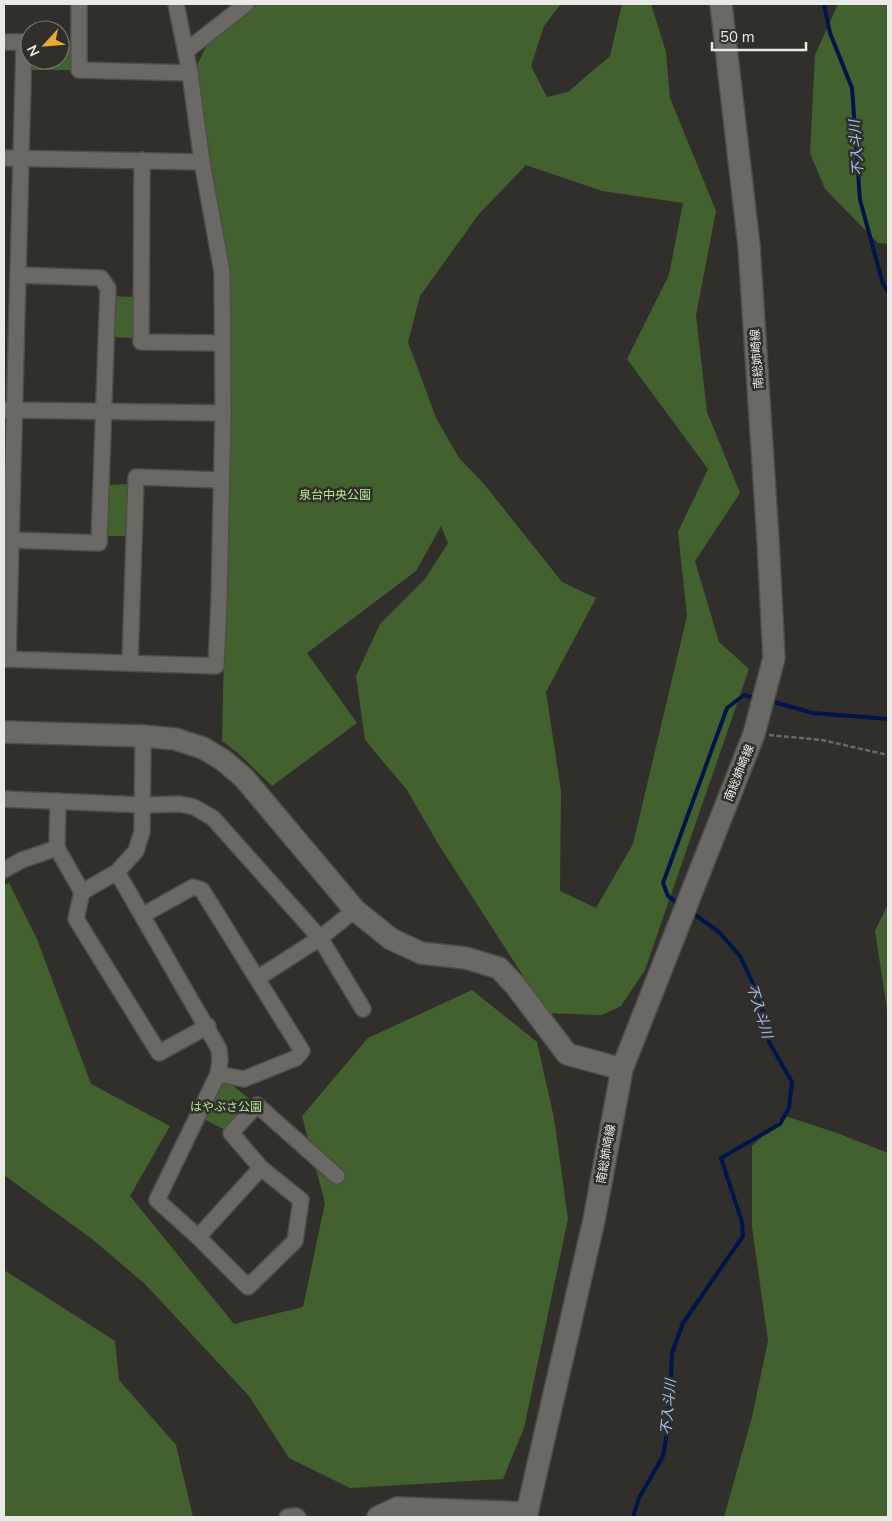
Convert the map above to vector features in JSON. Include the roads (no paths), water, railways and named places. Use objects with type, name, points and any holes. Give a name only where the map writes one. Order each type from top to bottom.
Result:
[{"type":"main road","name":"南総姉崎線","points":[[526,1515],[594,1220],[622,1070],[754,734],[774,658],[749,246],[721,4]]},
{"type":"main road","points":[[4,732],[143,736],[175,739],[204,748],[224,760],[244,778],[355,910],[391,939],[421,953],[466,958],[499,968],[515,985],[567,1054],[622,1070]]},
{"type":"main road","points":[[378,1517],[397,1508],[526,1515]]},
{"type":"street","points":[[79,4],[79,70],[190,73]]},
{"type":"street","points":[[4,42],[24,42],[18,275],[9,410],[11,540],[6,659],[216,666],[223,414],[222,272],[202,162],[190,73],[176,4]]},
{"type":"street","points":[[186,51],[246,4]]},
{"type":"street","points":[[4,158],[202,162]]},
{"type":"street","points":[[142,160],[141,342],[222,343]]},
{"type":"street","points":[[11,540],[99,543],[108,288],[101,278],[18,275]]},
{"type":"street","points":[[9,410],[223,414]]},
{"type":"street","points":[[130,663],[136,477],[221,480]]},
{"type":"street","points":[[82,892],[117,872],[136,851],[142,832],[143,736]]},
{"type":"street","points":[[4,799],[143,805],[180,804],[194,807],[213,818],[320,938],[363,1010]]},
{"type":"street","points":[[58,801],[57,848],[82,892],[76,919],[158,1053],[208,1026]]},
{"type":"street","points":[[4,870],[22,860],[57,848]]},
{"type":"street","points":[[117,872],[208,1026],[219,1049],[218,1074],[157,1200],[198,1237],[248,1287],[295,1242],[301,1200],[261,1168],[231,1133],[258,1104],[337,1176]]},
{"type":"street","points":[[143,915],[194,888],[202,890],[302,1051],[296,1058],[244,1078],[218,1074]]},
{"type":"street","points":[[258,978],[320,938],[355,910]]},
{"type":"street","points":[[198,1237],[261,1168]]},
{"type":"street","points":[[287,1517],[298,1517]]},
{"type":"waterway","name":"不入斗川","points":[[824,4],[830,33],[852,88],[860,200],[883,284],[888,292]]},
{"type":"waterway","name":"不入斗川","points":[[679,904],[668,896],[663,883],[727,708],[744,695],[756,698]]},
{"type":"waterway","name":"不入斗川","points":[[770,701],[813,713],[888,719]]},
{"type":"waterway","name":"不入斗川","points":[[633,1517],[639,1498],[663,1456],[669,1421],[672,1353],[683,1323],[743,1236],[742,1222],[721,1158],[780,1124],[789,1108],[792,1082],[769,1042],[760,999],[740,956],[719,932],[691,912]]},
{"type":"park label","name":"泉台中央公園","points":[[335,495]]},
{"type":"park label","name":"はやぶさ公園","points":[[226,1107]]}]
